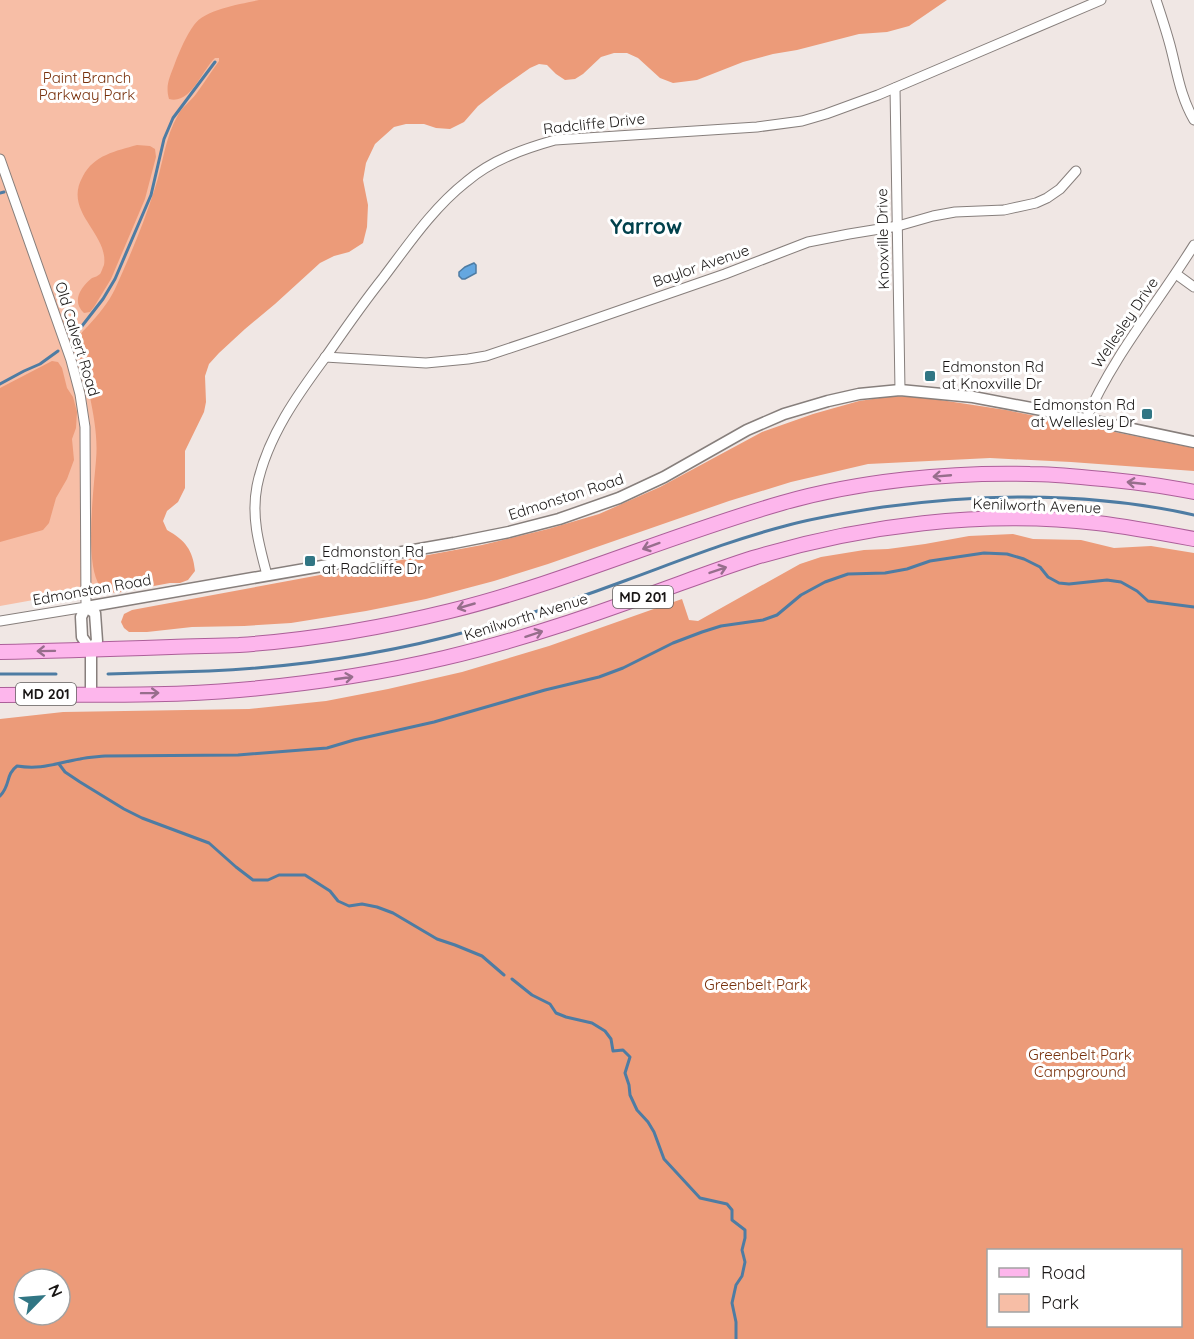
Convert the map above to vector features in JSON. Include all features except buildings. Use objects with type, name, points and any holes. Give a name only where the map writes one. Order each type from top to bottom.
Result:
[{"type":"main road","name":"Kenilworth Avenue","points":[[0,652],[238,645],[368,628],[451,611],[547,582],[708,525],[783,502],[875,484],[945,476],[1031,474],[1147,484],[1194,492]]},
{"type":"main road","name":"Kenilworth Avenue","points":[[0,695],[236,690],[395,669],[530,635],[630,602],[715,570],[780,550],[854,533],[888,528],[972,520],[1056,520],[1097,523],[1194,539]]},
{"type":"street","name":"Radcliffe Drive","points":[[267,575],[256,537],[254,505],[261,470],[285,416],[316,368],[411,241],[464,183],[489,165],[528,147],[555,140],[747,128],[802,121],[855,105],[1101,0]]},
{"type":"street","points":[[1156,0],[1170,43],[1181,93],[1194,120]]},
{"type":"street","name":"Knoxville Drive","points":[[895,88],[900,390]]},
{"type":"street","name":"Old Calvert Road","points":[[0,159],[71,360],[83,411],[86,457],[87,607],[81,617],[82,637],[92,650],[92,694]]},
{"type":"street","name":"Baylor Avenue","points":[[325,357],[426,363],[486,356],[725,274],[808,242],[898,226],[955,212],[1004,210],[1036,203],[1060,189],[1076,171]]},
{"type":"street","name":"Wellesley Drive","points":[[1086,420],[1112,368],[1194,245]]},
{"type":"street","points":[[1176,274],[1194,287]]},
{"type":"street","name":"Edmonston Road","points":[[0,621],[454,543],[559,519],[619,498],[664,477],[747,430],[784,414],[860,394],[900,390],[973,397],[1194,441]]},
{"type":"green space","name":"Paint Branch Parkway Park","points":[[0,0],[895,0],[533,23],[243,154],[130,580],[0,606]]},
{"type":"green space","points":[[259,0],[947,0],[909,26],[887,32],[859,34],[773,54],[743,62],[697,80],[673,83],[660,78],[638,58],[627,53],[614,53],[601,57],[575,79],[565,80],[547,65],[539,64],[500,89],[478,106],[464,122],[450,129],[424,124],[394,127],[375,144],[366,163],[363,180],[368,205],[367,227],[363,243],[349,252],[320,263],[209,364],[205,376],[204,412],[185,451],[185,488],[178,502],[167,511],[163,521],[167,530],[187,546],[195,571],[188,580],[180,583],[116,593],[109,592],[100,586],[92,561],[91,525],[96,436],[90,397],[76,353],[77,340],[113,294],[121,277],[151,201],[174,123],[219,61],[219,58],[215,58],[210,63],[184,97],[169,99],[169,81],[186,38],[199,19],[206,15],[224,8]]},
{"type":"green space","points":[[137,145],[150,146],[155,149],[156,157],[145,199],[111,279],[94,307],[90,312],[84,313],[78,304],[79,294],[92,278],[100,273],[104,265],[104,253],[82,212],[78,201],[78,189],[83,176],[93,163],[106,155]]},
{"type":"green space","points":[[52,361],[58,362],[62,368],[77,412],[76,428],[72,439],[74,460],[67,479],[56,498],[49,523],[43,530],[0,542],[0,388]]},
{"type":"green space","points":[[893,396],[921,397],[1006,410],[1194,448],[1194,471],[990,458],[868,464],[791,482],[729,501],[548,564],[426,599],[291,623],[129,632],[121,622],[124,614],[132,610],[482,545],[548,529],[599,514],[660,487],[762,432],[859,401]]},
{"type":"green space","name":"Greenbelt Park","points":[[1013,534],[1033,539],[1081,540],[1114,548],[1151,546],[1194,553],[1194,1339],[0,1339],[0,719],[63,712],[249,709],[326,701],[462,672],[549,646],[682,599],[689,620],[698,621],[800,564],[821,557],[864,550],[888,549],[969,536]]},
{"type":"water","points":[[474,263],[476,273],[462,279],[459,272]]},
{"type":"waterway","points":[[75,335],[103,299],[115,279],[151,195],[164,139],[173,118],[215,62]]},
{"type":"waterway","points":[[0,193],[4,192]]},
{"type":"waterway","points":[[0,384],[40,364],[58,351]]},
{"type":"waterway","points":[[108,674],[209,671],[309,663],[408,646],[550,607],[705,551],[765,532],[821,517],[883,507],[960,499],[1039,497],[1117,502],[1194,515]]},
{"type":"waterway","points":[[0,796],[6,788],[13,769],[17,766],[42,767],[105,756],[238,755],[327,748],[434,722],[599,677],[702,632],[777,615],[801,595],[825,582],[848,574],[885,573],[907,569],[930,561],[984,553],[1007,554],[1040,567],[1048,577],[1059,583],[1107,580],[1121,582],[1137,591],[1148,601],[1194,607]]},
{"type":"waterway","points":[[0,674],[56,674]]},
{"type":"waterway","points":[[59,764],[65,772],[124,809],[209,843],[253,880],[268,880],[279,875],[305,875],[330,891],[338,901],[349,906],[362,904],[393,913],[437,939],[482,956],[504,975]]},
{"type":"waterway","points":[[512,979],[532,995],[550,1004],[556,1013],[592,1023],[605,1031],[611,1039],[613,1051],[623,1050],[630,1057],[625,1073],[630,1095],[637,1110],[654,1132],[664,1159],[700,1198],[727,1204],[732,1210],[732,1220],[745,1230],[742,1250],[745,1262],[732,1303],[736,1322],[736,1339]]},
{"type":"place","name":"Edmonston Rd at Knoxville Dr","points":[[930,376]]},
{"type":"place","name":"Edmonston Rd at Wellesley Dr","points":[[1147,414]]},
{"type":"place","name":"Edmonston Rd at Radcliffe Dr","points":[[310,561]]},
{"type":"district","name":"Yarrow","points":[[646,227]]},
{"type":"park label","name":"Greenbelt Park Campground","points":[[1080,1064]]}]
